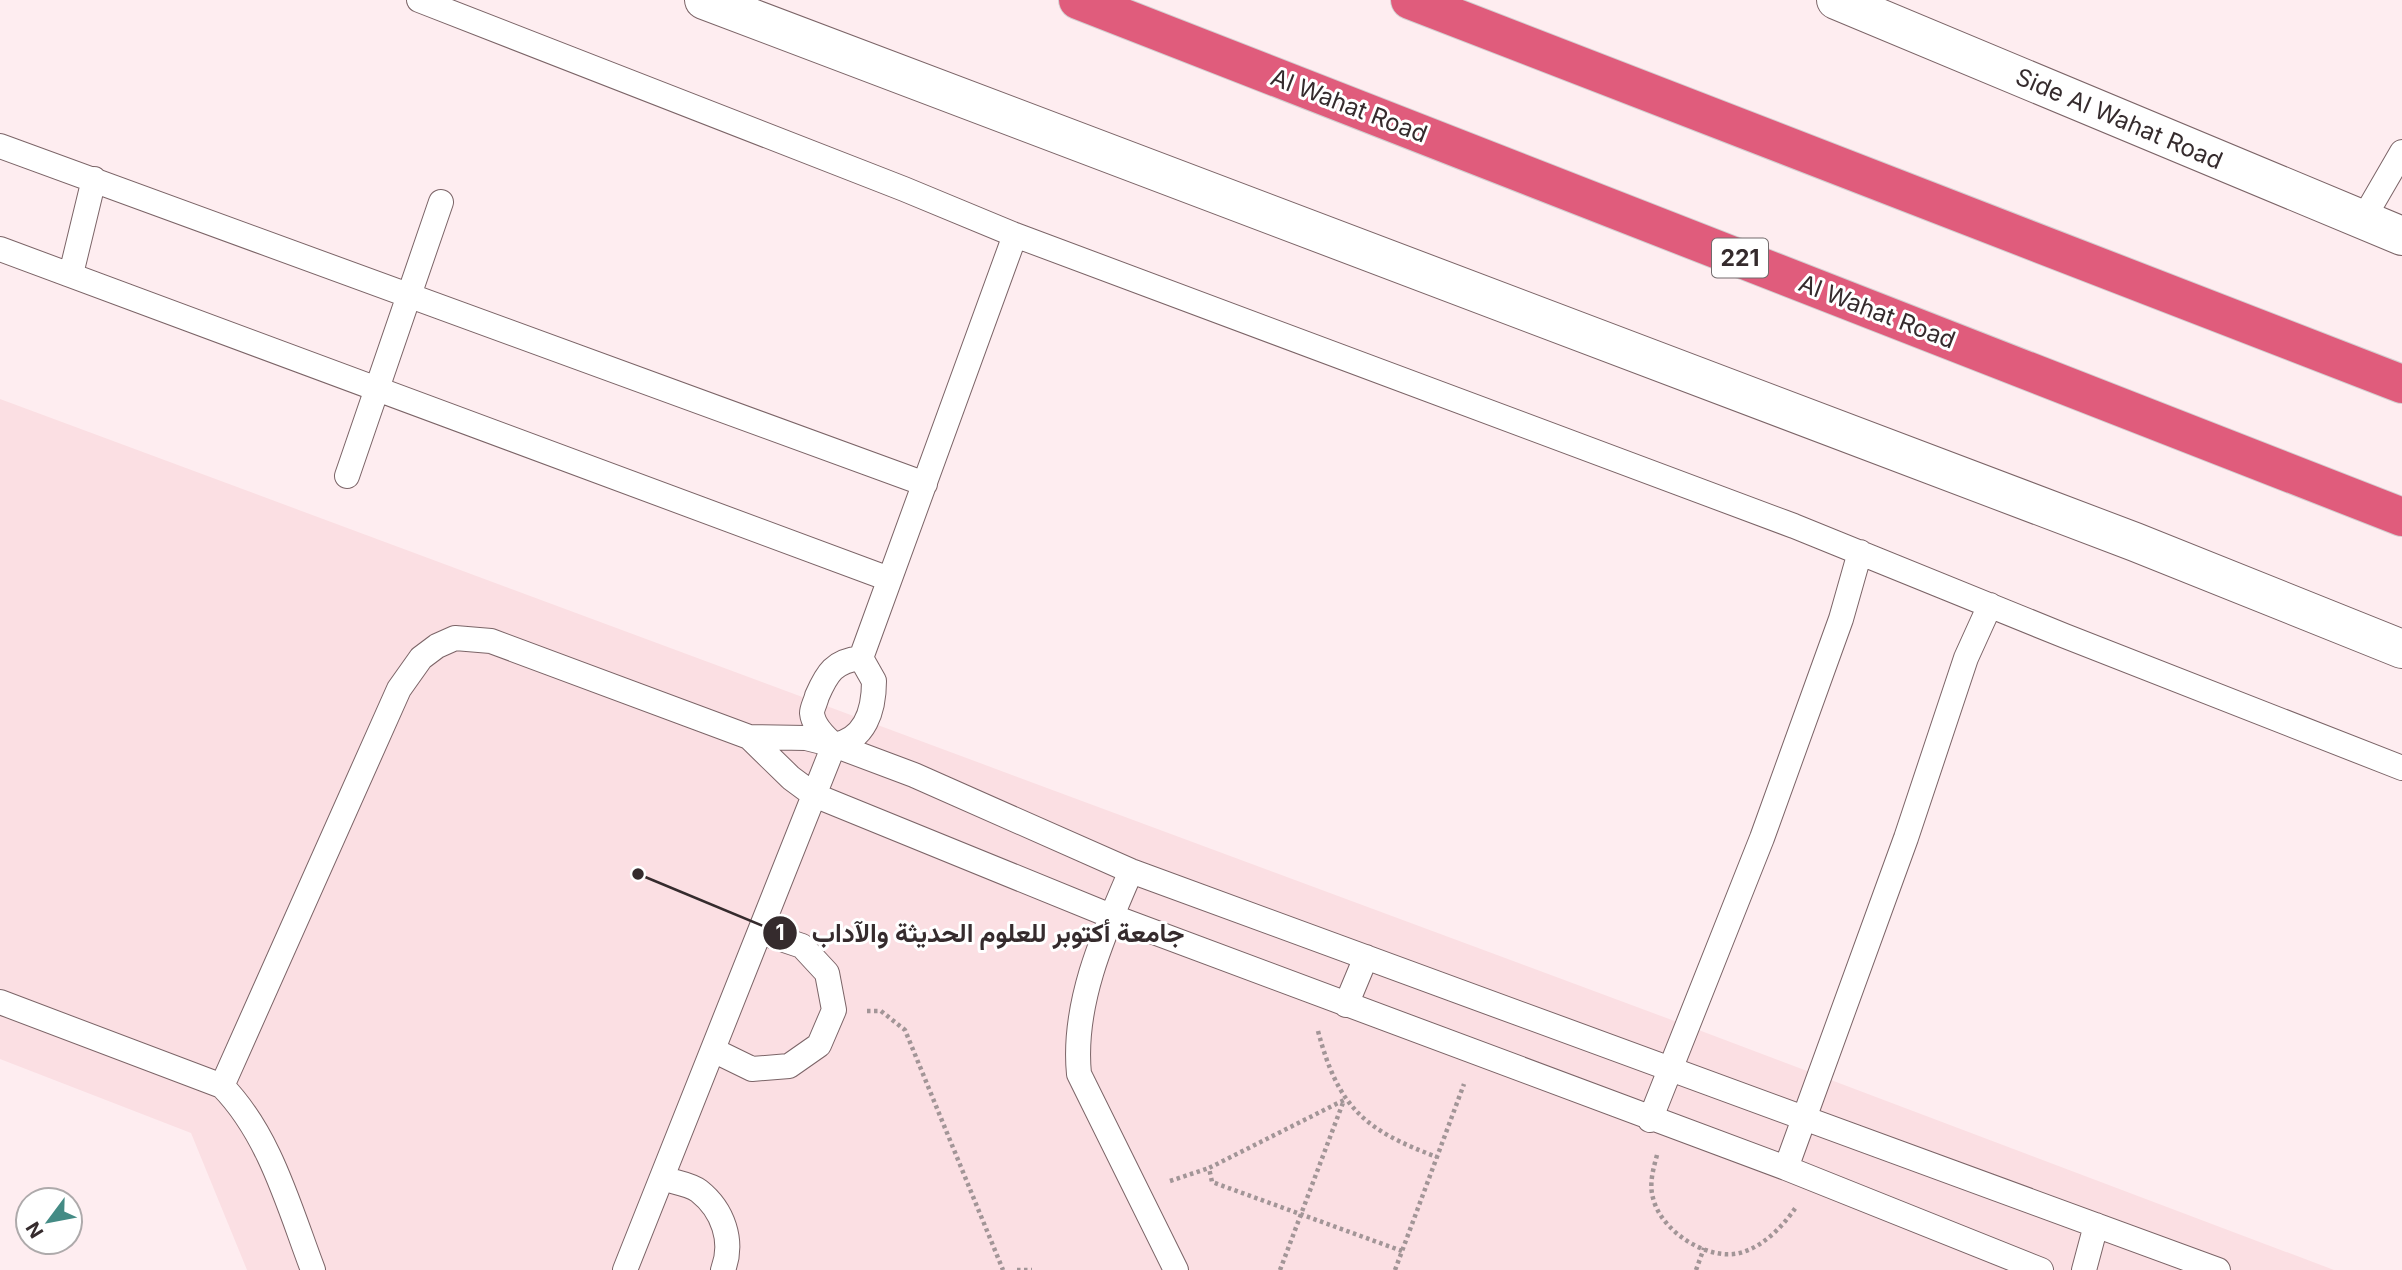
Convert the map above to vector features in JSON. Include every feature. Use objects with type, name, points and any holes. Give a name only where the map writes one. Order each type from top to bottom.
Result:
[{"type":"highway","name":"Al Wahat Road","points":[[1078,0],[2402,517]]},
{"type":"highway","points":[[1410,0],[2402,384]]},
{"type":"street","points":[[705,0],[2109,533],[2402,649]]},
{"type":"street","name":"Side Al Wahat Road","points":[[1836,0],[2402,236]]},
{"type":"lane","points":[[419,0],[1015,235],[1860,552],[2402,768]]},
{"type":"lane","points":[[0,146],[925,484]]},
{"type":"lane","points":[[2362,221],[2402,152]]},
{"type":"lane","points":[[71,274],[94,179]]},
{"type":"lane","points":[[347,476],[441,202]]},
{"type":"lane","points":[[860,658],[1015,235]]},
{"type":"lane","points":[[0,249],[889,579]]},
{"type":"lane","points":[[1659,1123],[1672,1067],[1806,720],[1841,620],[1860,552]]},
{"type":"lane","points":[[1786,1168],[1966,658],[1990,605]]},
{"type":"lane","points":[[222,1086],[399,689],[421,658],[437,646],[456,638],[491,641],[750,737],[806,738],[834,745],[914,775],[1131,871],[1672,1067],[2218,1270]]},
{"type":"lane","points":[[834,745],[853,740],[866,723],[874,681],[860,658]]},
{"type":"lane","points":[[834,745],[812,713],[826,674],[832,667],[846,659],[860,658]]},
{"type":"lane","points":[[750,737],[791,778],[814,795],[1111,916],[1659,1123],[1786,1168],[2040,1270]]},
{"type":"lane","points":[[625,1270],[834,745]]},
{"type":"lane","points":[[1131,871],[1111,916],[1079,1016],[1076,1044],[1079,1073],[1176,1270]]},
{"type":"lane","points":[[713,1049],[752,1069],[789,1066],[819,1045],[834,1010],[827,974],[802,946],[760,932]]},
{"type":"lane","points":[[1346,1005],[1366,957]]},
{"type":"lane","points":[[0,1002],[222,1086],[241,1105],[259,1136],[313,1270]]},
{"type":"lane","points":[[662,1178],[698,1190],[723,1218],[729,1255],[723,1270]]},
{"type":"lane","points":[[2084,1270],[2096,1225]]},
{"type":"path","points":[[1322,996],[1316,1023],[1328,1069],[1344,1100],[1396,1141],[1437,1157]]},
{"type":"path","points":[[834,1010],[881,1011],[905,1030],[1003,1270]]},
{"type":"path","points":[[1395,1270],[1475,1054]]},
{"type":"path","points":[[1344,1100],[1209,1168],[1212,1182],[1402,1251]]},
{"type":"path","points":[[1280,1270],[1344,1100]]},
{"type":"path","points":[[1659,1123],[1651,1180],[1653,1201],[1667,1223],[1688,1243],[1719,1254],[1742,1252],[1771,1236],[1794,1210],[1813,1179]]},
{"type":"path","points":[[1696,1270],[1704,1248]]},
{"type":"path","points":[[1017,1270],[1032,1270]]},
{"type":"shaded area","points":[[0,399],[1688,1026],[2334,1270],[247,1270],[191,1133],[0,1059]]},
{"type":"place","name":"جامعة أكتوبر للعلوم الحديثة والآداب","points":[[638,874]]}]
